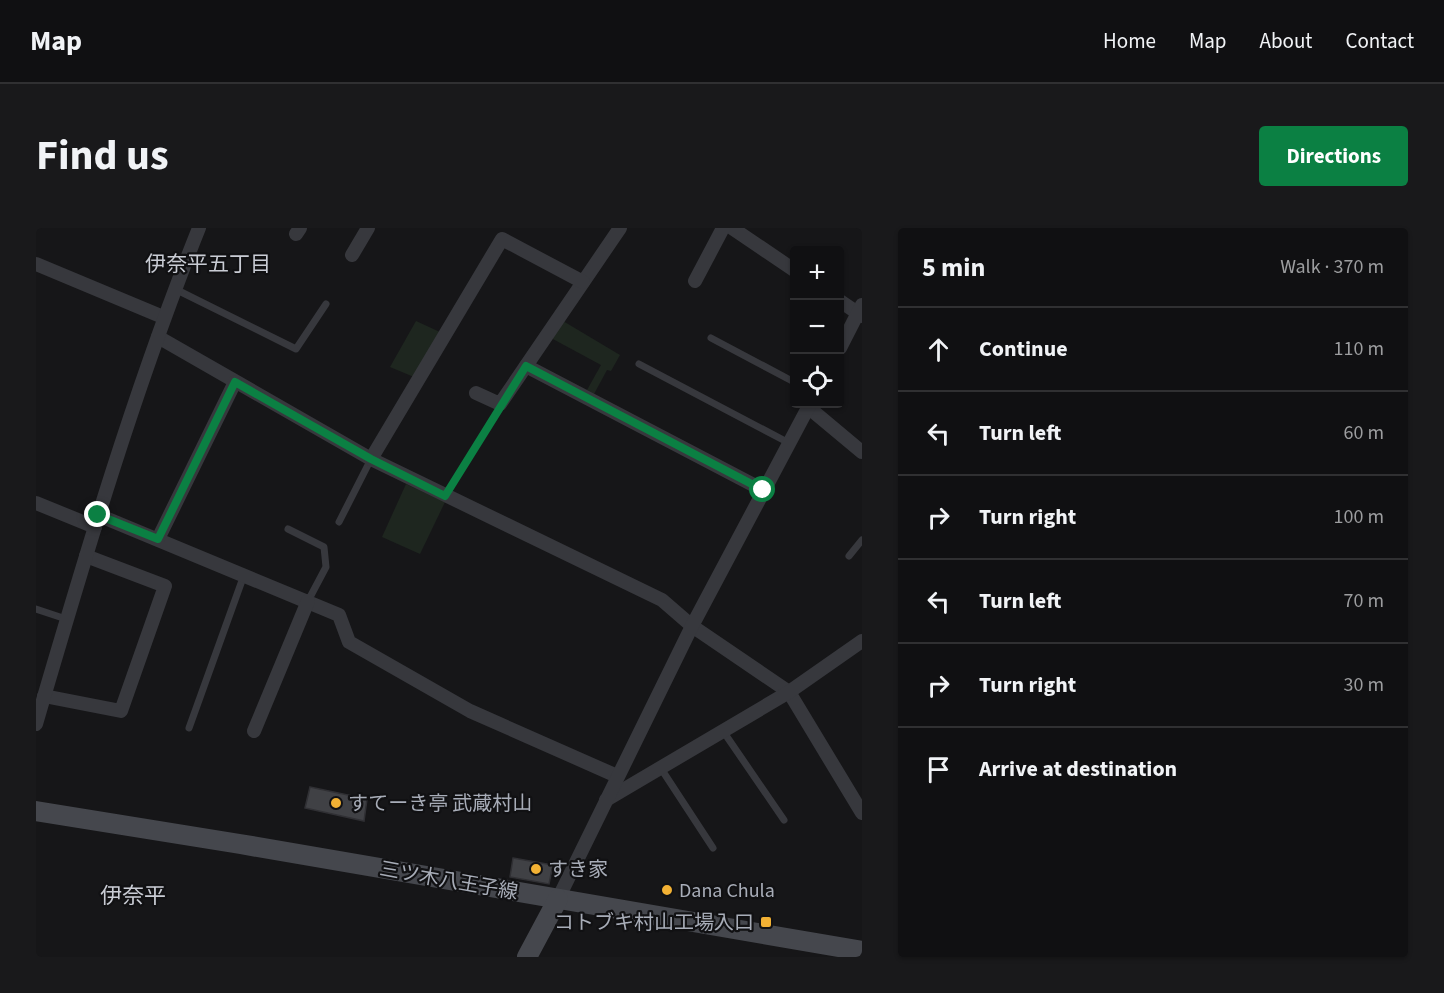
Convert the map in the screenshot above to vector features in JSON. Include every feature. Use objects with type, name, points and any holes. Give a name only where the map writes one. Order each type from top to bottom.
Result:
[{"type":"main road","name":"三ツ木八王子線","points":[[36,811],[862,951]]},
{"type":"main road","points":[[527,957],[558,899]]},
{"type":"street","points":[[36,724],[42,690],[96,521],[163,318],[199,228]]},
{"type":"street","points":[[352,255],[368,228]]},
{"type":"street","points":[[476,393],[500,404],[620,228]]},
{"type":"street","points":[[695,281],[723,228]]},
{"type":"street","points":[[732,228],[790,267]]},
{"type":"street","points":[[371,459],[502,238],[582,282]]},
{"type":"street","points":[[36,264],[163,318]]},
{"type":"street","points":[[844,303],[861,312],[844,341]]},
{"type":"street","points":[[158,337],[371,459],[662,600],[692,626],[789,692],[862,813]]},
{"type":"street","points":[[526,366],[763,490]]},
{"type":"street","points":[[158,539],[235,382]]},
{"type":"street","points":[[558,899],[604,801],[692,626],[807,408]]},
{"type":"street","points":[[812,408],[862,452]]},
{"type":"street","points":[[36,503],[158,539],[339,615],[349,642],[470,711],[617,776]]},
{"type":"street","points":[[42,690],[121,711],[165,586],[86,556]]},
{"type":"street","points":[[254,731],[308,601]]},
{"type":"street","points":[[604,801],[789,692],[862,641]]},
{"type":"lane","points":[[175,289],[296,350],[326,304]]},
{"type":"lane","points":[[711,338],[790,379]]},
{"type":"lane","points":[[639,364],[789,443]]},
{"type":"lane","points":[[339,522],[371,459]]},
{"type":"lane","points":[[288,529],[324,547],[326,567],[308,601]]},
{"type":"lane","points":[[849,556],[862,540]]},
{"type":"lane","points":[[189,728],[244,574]]},
{"type":"lane","points":[[36,609],[66,619]]},
{"type":"lane","points":[[722,730],[784,820]]},
{"type":"lane","points":[[660,766],[713,848]]},
{"type":"path","points":[[445,496],[500,404]]},
{"type":"shaded area","points":[[416,321],[440,332],[414,377],[390,367]]},
{"type":"shaded area","points":[[563,321],[620,355],[611,371],[607,370],[594,394],[587,390],[601,365],[551,338]]},
{"type":"shaded area","points":[[406,484],[445,502],[420,554],[382,537]]},
{"type":"building","name":"すてーき亭 武蔵村山","points":[[310,787],[367,799],[364,821],[305,808]]},
{"type":"building","points":[[513,858],[553,865],[549,884],[510,877]]},
{"type":"place","name":"すてーき亭 武蔵村山","points":[[336,803]]},
{"type":"place","name":"すき家","points":[[536,869]]},
{"type":"place","name":"Dana Chula","points":[[667,890]]},
{"type":"place","name":"コトブキ村山工場入口","points":[[766,922]]},
{"type":"district","name":"伊奈平五丁目","points":[[208,264]]},
{"type":"district","name":"伊奈平","points":[[133,895]]},
{"type":"route","points":[[98,515],[158,539],[235,382],[371,459],[445,496],[500,404],[526,366],[763,490]]}]
